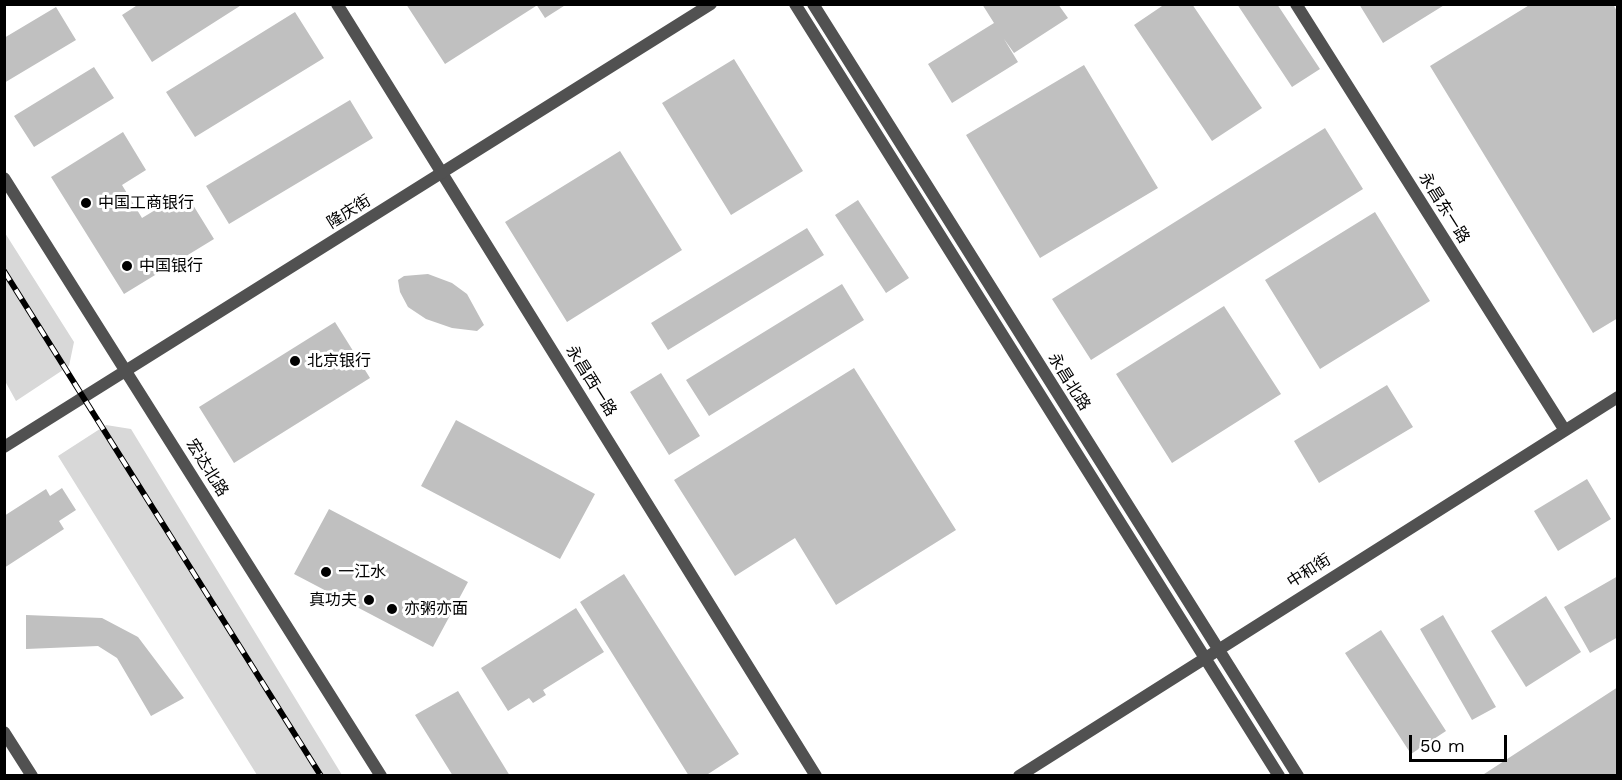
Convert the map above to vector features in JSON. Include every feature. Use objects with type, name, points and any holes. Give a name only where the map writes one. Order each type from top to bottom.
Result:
[{"type":"street","name":"永昌西一路","points":[[337,4],[816,776]]},
{"type":"street","name":"隆庆街","points":[[4,447],[711,4]]},
{"type":"street","name":"永昌北路","points":[[795,4],[1280,776]]},
{"type":"street","name":"永昌北路","points":[[813,4],[1220,648],[1298,776]]},
{"type":"street","name":"永昌东一路","points":[[1296,4],[1564,429]]},
{"type":"street","name":"宏达北路","points":[[4,178],[381,776]]},
{"type":"street","name":"中和街","points":[[1019,776],[1617,397]]},
{"type":"street","points":[[4,732],[32,776]]},
{"type":"shaded area","points":[[5,233],[74,342],[69,366],[16,401],[5,381]]},
{"type":"shaded area","points":[[106,425],[131,429],[342,775],[257,775],[58,456]]},
{"type":"building","points":[[139,4],[243,4],[152,62],[122,15]]},
{"type":"building","points":[[406,4],[535,4],[536,6],[445,64]]},
{"type":"building","points":[[536,4],[567,4],[545,18]]},
{"type":"building","points":[[982,4],[1058,4],[1068,18],[1014,53],[1004,39],[1018,62],[952,103],[928,64],[994,23]]},
{"type":"building","points":[[1165,4],[1192,4],[1262,108],[1212,141],[1134,25]]},
{"type":"building","points":[[1237,4],[1277,4],[1320,69],[1292,87]]},
{"type":"building","points":[[1359,4],[1446,4],[1383,43]]},
{"type":"building","points":[[1531,4],[1613,4],[1618,13],[1618,318],[1593,333],[1430,66]]},
{"type":"building","points":[[56,7],[76,40],[4,83],[4,38]]},
{"type":"building","points":[[295,12],[324,58],[195,137],[166,92]]},
{"type":"building","points":[[734,59],[803,171],[731,215],[662,103]]},
{"type":"building","points":[[1084,65],[1158,188],[1040,258],[966,135]]},
{"type":"building","points":[[94,67],[114,98],[34,147],[14,116]]},
{"type":"building","points":[[350,100],[373,138],[229,224],[206,186]]},
{"type":"building","points":[[1325,128],[1363,189],[1091,360],[1052,299]]},
{"type":"building","points":[[123,132],[146,170],[122,185],[142,218],[185,192],[214,239],[124,294],[51,177]]},
{"type":"building","points":[[620,151],[682,250],[567,322],[505,222]]},
{"type":"building","points":[[858,200],[909,278],[886,293],[835,215]]},
{"type":"building","points":[[1375,212],[1430,301],[1320,369],[1265,280]]},
{"type":"building","points":[[807,228],[824,255],[668,350],[651,323]]},
{"type":"building","points":[[428,274],[452,283],[467,294],[484,325],[477,331],[452,328],[426,319],[408,307],[400,292],[398,280],[404,276]]},
{"type":"building","points":[[842,284],[864,320],[709,416],[686,380]]},
{"type":"building","points":[[1224,306],[1281,394],[1172,463],[1116,374]]},
{"type":"building","points":[[335,322],[370,378],[234,463],[199,407]]},
{"type":"building","points":[[854,368],[956,530],[836,605],[795,538],[735,576],[674,480]]},
{"type":"building","points":[[661,373],[700,436],[669,455],[630,392]]},
{"type":"building","points":[[1387,385],[1413,427],[1319,483],[1294,441]]},
{"type":"building","points":[[456,420],[595,494],[560,559],[421,486]]},
{"type":"building","points":[[1587,479],[1611,519],[1558,551],[1534,511]]},
{"type":"building","points":[[62,488],[76,510],[59,521],[64,529],[4,568],[4,516],[46,489],[50,496]]},
{"type":"building","points":[[329,509],[468,582],[433,647],[294,574]]},
{"type":"building","points":[[624,574],[739,754],[705,776],[689,776],[580,602]]},
{"type":"building","points":[[1618,576],[1618,637],[1590,653],[1564,607]]},
{"type":"building","points":[[1546,596],[1581,652],[1526,687],[1491,631]]},
{"type":"building","points":[[576,608],[604,652],[543,690],[546,695],[533,703],[529,698],[508,711],[481,668]]},
{"type":"building","points":[[26,615],[102,618],[138,637],[184,698],[151,716],[117,658],[98,646],[26,649]]},
{"type":"building","points":[[1443,615],[1496,707],[1472,720],[1420,629]]},
{"type":"building","points":[[1381,630],[1446,731],[1411,754],[1345,653]]},
{"type":"building","points":[[1618,687],[1618,776],[1481,776]]},
{"type":"building","points":[[458,691],[510,776],[453,776],[415,715]]},
{"type":"railway","points":[[4,271],[321,776]]},
{"type":"place","name":"中国工商银行","points":[[86,203]]},
{"type":"place","name":"中国银行","points":[[127,266]]},
{"type":"place","name":"北京银行","points":[[295,361]]},
{"type":"place","name":"一江水","points":[[326,572]]},
{"type":"place","name":"真功夫","points":[[369,600]]},
{"type":"place","name":"亦粥亦面","points":[[392,609]]}]
